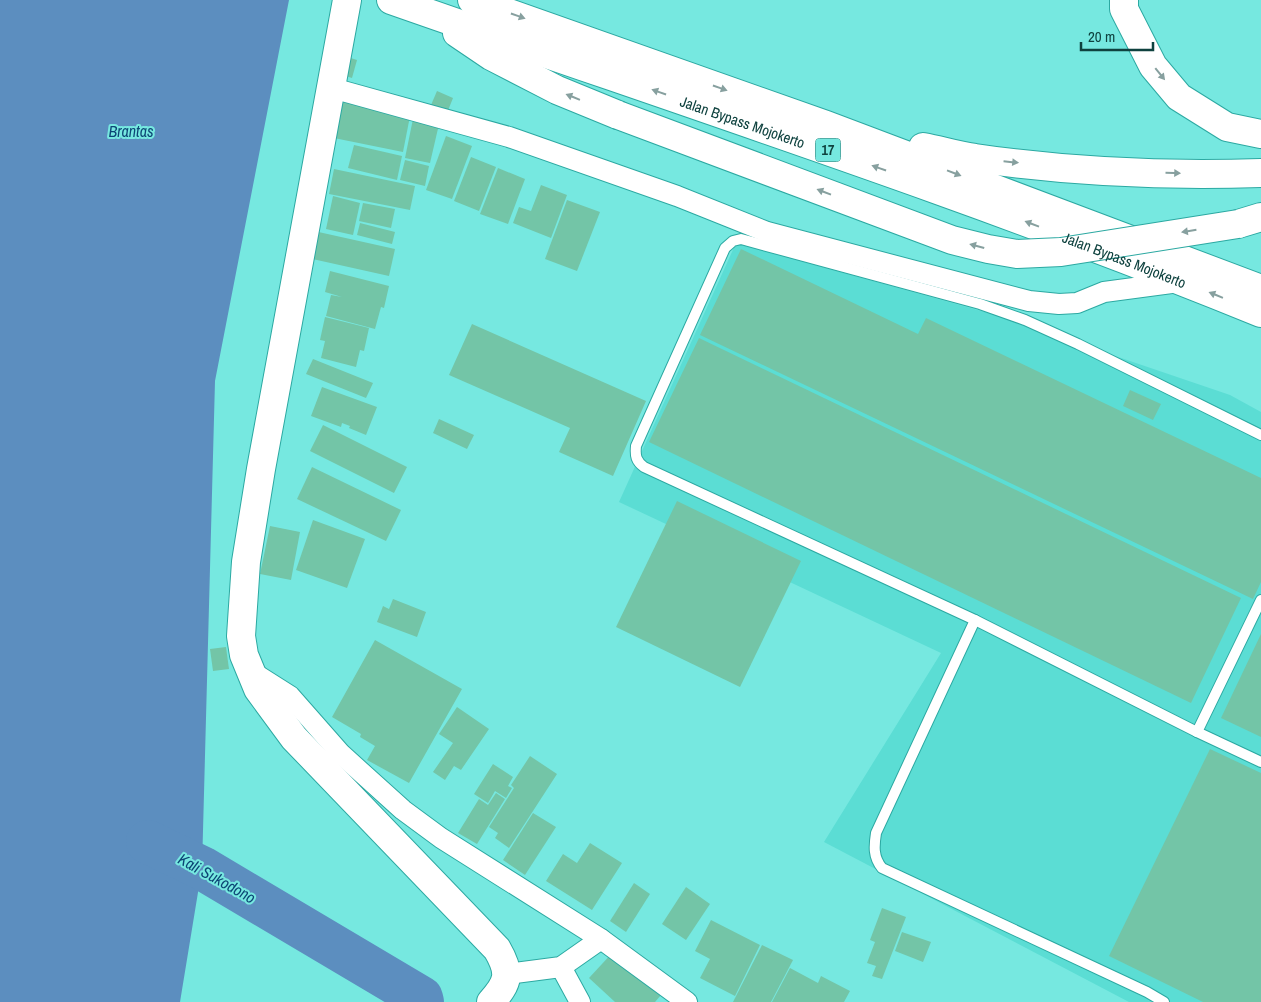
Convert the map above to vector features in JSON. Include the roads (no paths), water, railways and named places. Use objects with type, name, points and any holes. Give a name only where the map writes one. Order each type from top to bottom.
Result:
[{"type":"main road","points":[[347,0],[261,469],[246,562],[241,636],[244,655],[258,689],[294,738],[497,949],[504,961],[507,974],[503,989],[490,1002]]},
{"type":"main road","name":"Jalan Bypass Mojokerto","points":[[392,0],[972,201],[1261,313]]},
{"type":"main road","name":"Jalan Bypass Mojokerto","points":[[472,0],[826,125],[1261,289]]},
{"type":"main road","points":[[1124,0],[1124,9],[1153,66],[1179,97],[1227,127],[1261,134]]},
{"type":"main road","points":[[421,10],[491,56],[557,90],[618,115],[952,240],[1017,254],[1061,252],[1249,220]]},
{"type":"main road","points":[[826,125],[974,158],[1096,171],[1212,174],[1261,173]]},
{"type":"street","points":[[332,88],[509,137],[677,196],[767,232],[1030,301],[1059,304],[1077,303],[1104,292],[1182,281]]},
{"type":"street","points":[[249,670],[290,696],[341,754],[403,810],[441,838],[601,939],[686,1002]]},
{"type":"street","points":[[507,974],[561,967],[601,939]]},
{"type":"street","points":[[561,967],[580,1002]]},
{"type":"lane","points":[[1261,435],[1026,320],[989,307],[741,239],[729,243],[725,248],[636,446],[635,455],[639,463],[644,467],[975,620],[1197,732],[1261,762]]},
{"type":"lane","points":[[1197,732],[1261,600]]},
{"type":"lane","points":[[975,620],[876,833],[874,848],[877,862],[882,868],[1147,992],[1164,1002]]},
{"type":"water","name":"Brantas","points":[[0,0],[289,0],[215,381],[202,868],[180,1002],[0,1002]]},
{"type":"waterway","name":"Kali Sukodono","points":[[148,842],[202,868],[421,998],[422,1002]]},
{"type":"waterway","name":"Kali Sukodono","points":[[421,998],[430,1002]]}]
